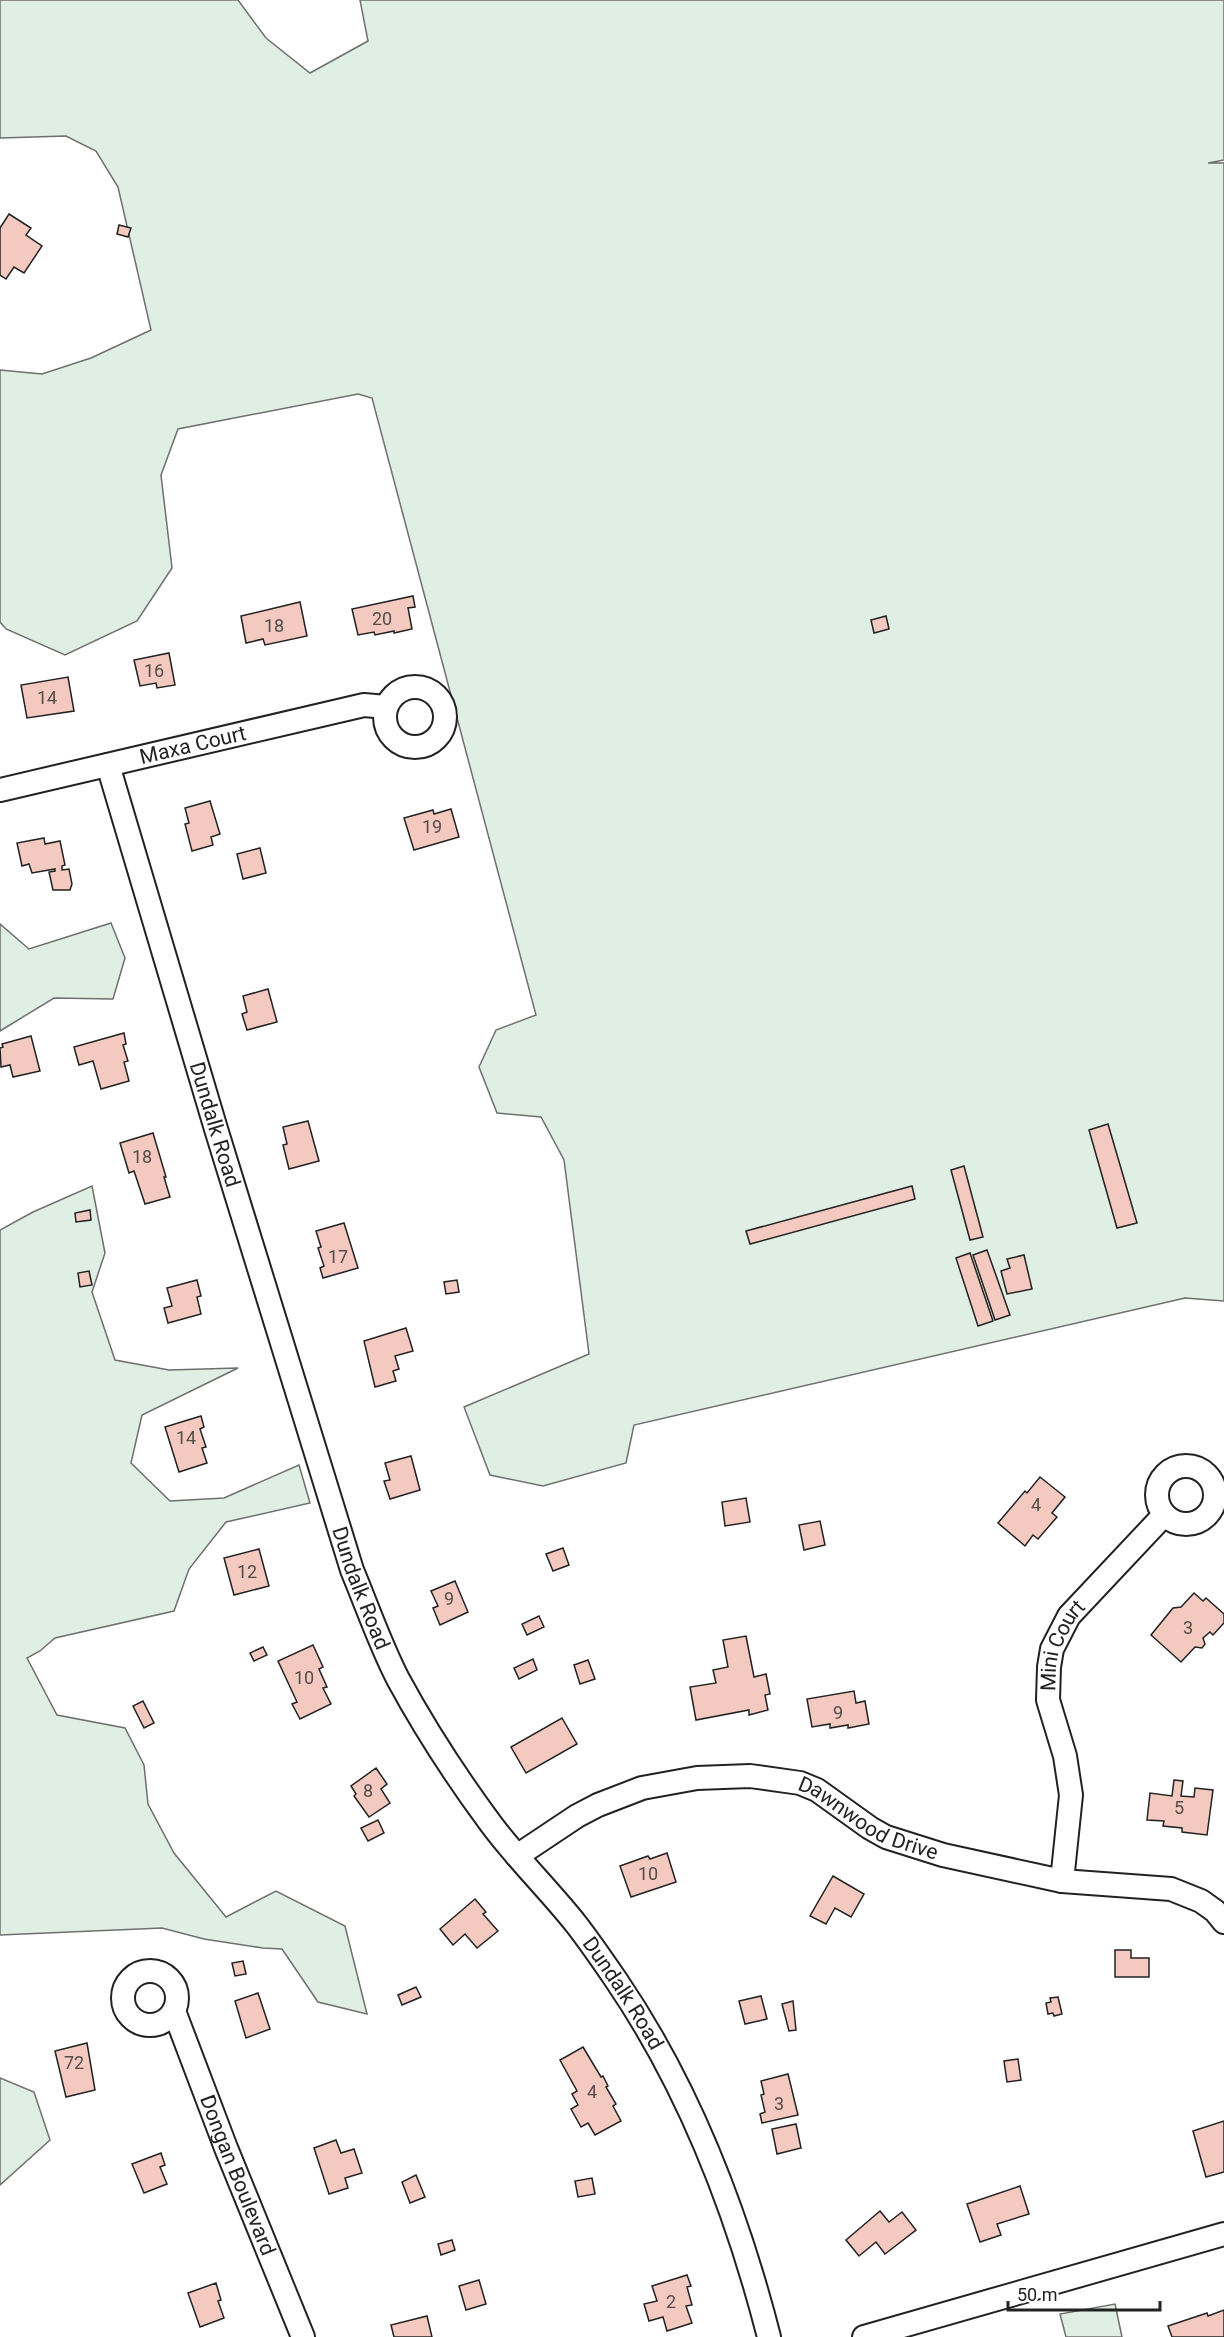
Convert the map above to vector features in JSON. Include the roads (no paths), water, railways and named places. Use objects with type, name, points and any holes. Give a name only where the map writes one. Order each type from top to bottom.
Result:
[{"type":"street","name":"Maxa Court","points":[[0,790],[364,705],[386,707]]},
{"type":"street","name":"Dundalk Road","points":[[108,765],[212,1118],[352,1570],[398,1678],[454,1771],[492,1825],[584,1934],[623,1991],[666,2063],[711,2159],[744,2252],[770,2337]]},
{"type":"street","name":"Mini Court","points":[[1062,1881],[1071,1795],[1065,1756],[1048,1700],[1052,1649],[1069,1617],[1164,1515]]},
{"type":"street","name":"Dawnwood Drive","points":[[517,1856],[577,1816],[642,1788],[697,1778],[750,1776],[800,1783],[817,1790],[870,1828],[896,1840],[984,1865],[1062,1881],[1171,1889],[1201,1901],[1215,1911],[1224,1922]]},
{"type":"street","name":"Dongan Boulevard","points":[[174,2011],[226,2148],[303,2337]]},
{"type":"street","points":[[864,2337],[1224,2234]]}]
